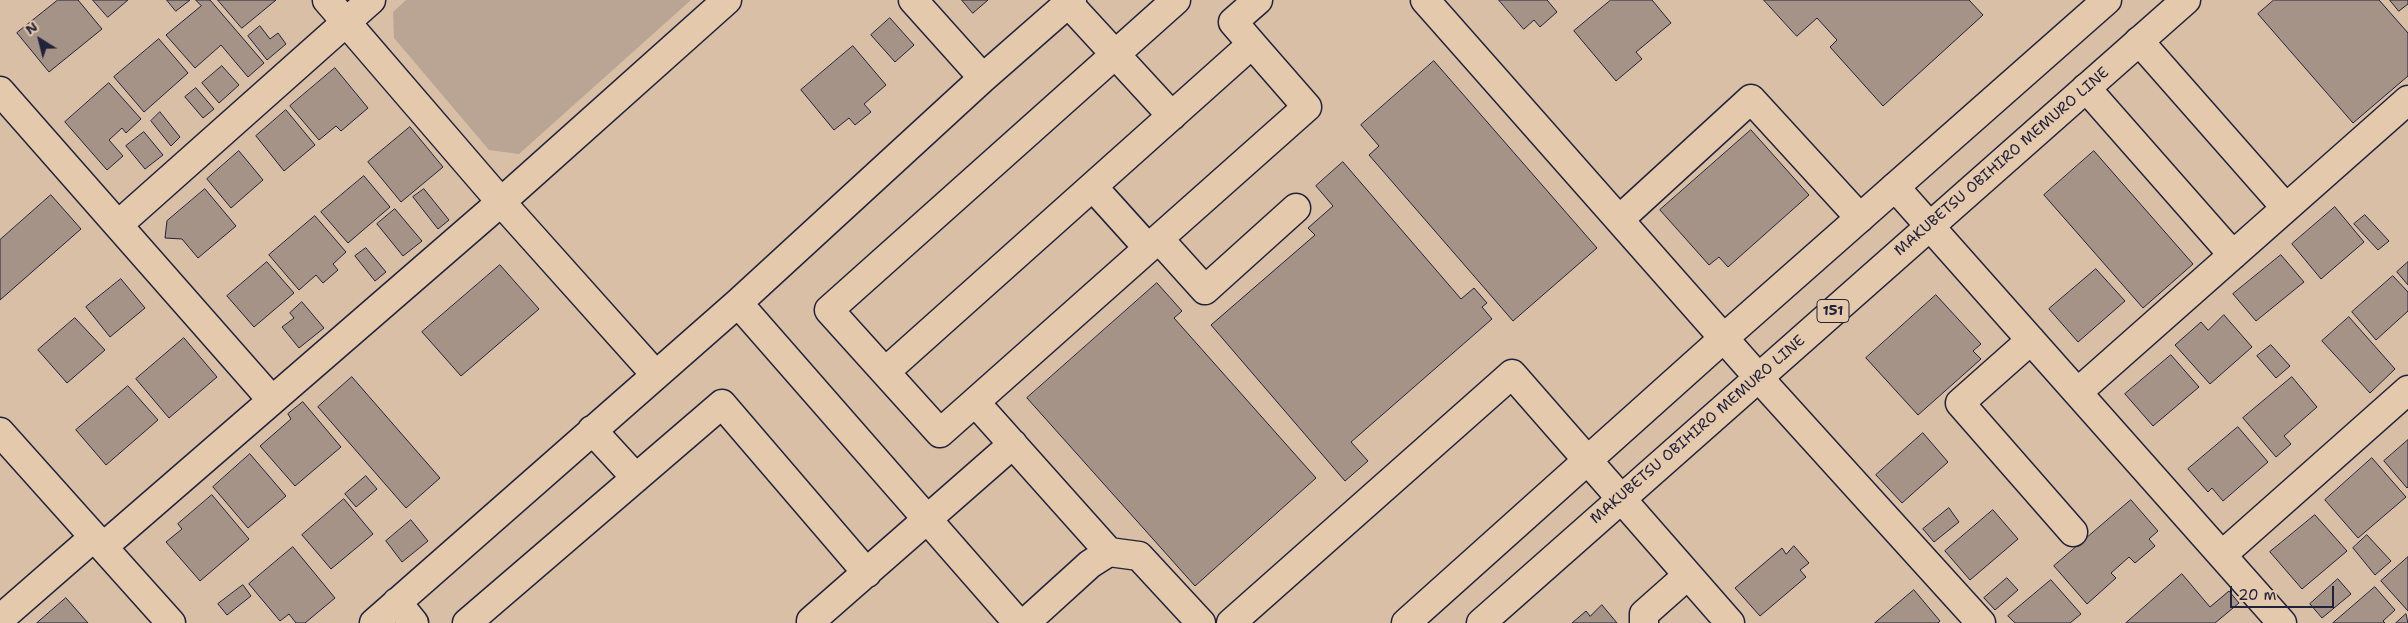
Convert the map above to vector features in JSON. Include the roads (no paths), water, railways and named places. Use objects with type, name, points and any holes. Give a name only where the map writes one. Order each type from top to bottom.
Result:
[{"type":"street","points":[[328,0],[502,202],[655,374]]},
{"type":"street","points":[[118,225],[371,0]]},
{"type":"street","points":[[0,619],[98,542],[271,400],[502,202],[726,0]]},
{"type":"street","points":[[914,0],[983,78]]},
{"type":"street","points":[[1176,0],[829,310],[940,433],[1308,107],[1233,22],[1258,0]]},
{"type":"street","points":[[1406,623],[1725,337],[2107,0]]},
{"type":"street","name":"MAKUBETSU OBIHIRO MEMURO LINE","points":[[1480,623],[2186,0]]},
{"type":"street","points":[[1427,1],[1725,337],[1758,377],[1981,623]]},
{"type":"street","points":[[374,623],[738,303],[983,78],[1070,2],[1172,116]]},
{"type":"street","points":[[2139,41],[2286,208]]},
{"type":"street","points":[[885,372],[1252,44]]},
{"type":"street","points":[[2086,88],[2233,255]]},
{"type":"street","points":[[0,91],[271,400]]},
{"type":"street","points":[[1620,219],[1751,99],[1860,218]]},
{"type":"street","points":[[2078,392],[2408,100]]},
{"type":"street","points":[[1093,187],[1205,290],[1296,208]]},
{"type":"street","points":[[1895,187],[2282,623]]},
{"type":"street","points":[[738,303],[1018,623]]},
{"type":"street","points":[[2031,340],[1960,404],[2074,532]]},
{"type":"street","points":[[1231,623],[1512,374],[1730,623]]},
{"type":"street","points":[[2222,555],[2408,390]]},
{"type":"street","points":[[975,402],[1109,552]]},
{"type":"street","points":[[467,623],[722,404],[867,573]]},
{"type":"street","points":[[592,430],[636,478]]},
{"type":"street","points":[[0,432],[171,623]]},
{"type":"street","points":[[810,622],[1013,444]]},
{"type":"street","points":[[1026,623],[1090,564],[1109,552],[1139,556],[1202,623]]},
{"type":"street","points":[[1644,623],[1644,614],[1688,575]]},
{"type":"street","points":[[397,602],[414,623]]}]
